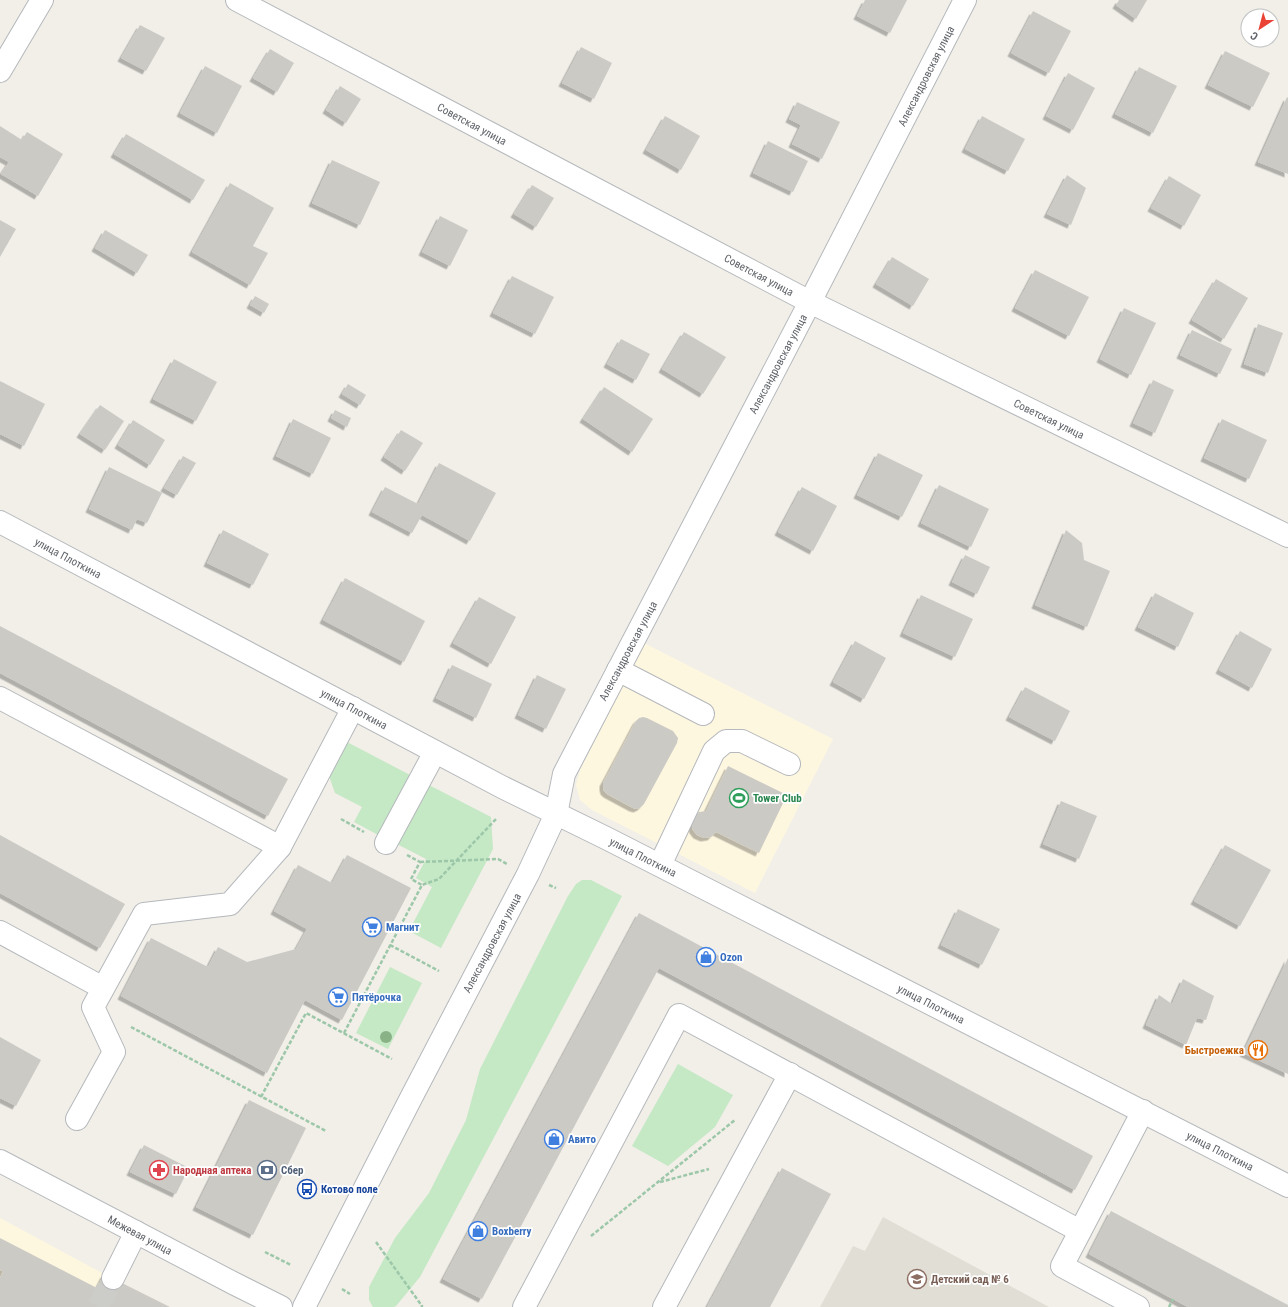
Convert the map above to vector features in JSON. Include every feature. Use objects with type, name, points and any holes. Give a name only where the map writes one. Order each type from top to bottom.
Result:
[{"type":"street","points":[[0,71],[42,0]]},
{"type":"street","name":"Советская улица","points":[[237,0],[810,302],[1288,536]]},
{"type":"street","name":"Александровская улица","points":[[304,1307],[404,1110],[528,874],[556,814],[564,774],[810,302],[965,0]]},
{"type":"street","name":"улица Плоткина","points":[[0,522],[502,787],[660,865],[1288,1186]]},
{"type":"street","points":[[618,670],[703,714]]},
{"type":"street","points":[[0,698],[280,847]]},
{"type":"street","points":[[77,1119],[114,1052],[93,1007],[144,914],[230,904],[280,847],[353,708]]},
{"type":"street","points":[[660,865],[714,751],[726,741],[742,741],[789,764]]},
{"type":"street","points":[[386,844],[435,752]]},
{"type":"street","points":[[0,932],[103,988]]},
{"type":"street","points":[[524,1307],[679,1015],[1080,1232]]},
{"type":"street","points":[[664,1307],[790,1074]]},
{"type":"street","points":[[1138,1307],[1062,1266],[1143,1112]]},
{"type":"street","name":"Межевая улица","points":[[0,1161],[281,1307]]},
{"type":"street","points":[[113,1278],[136,1232]]},
{"type":"path","points":[[344,1033],[422,885],[439,879],[497,818]]},
{"type":"path","points":[[420,862],[498,859],[509,865]]},
{"type":"path","points":[[390,945],[439,971]]},
{"type":"path","points":[[261,1097],[306,1013],[392,1059]]},
{"type":"path","points":[[127,1025],[326,1131]]},
{"type":"path","points":[[589,1238],[737,1119]]},
{"type":"path","points":[[659,1182],[743,1161]]},
{"type":"path","points":[[376,1242],[422,1306],[421,1307]]},
{"type":"path","points":[[266,1252],[291,1265]]},
{"type":"path","points":[[342,1289],[350,1294]]},
{"type":"path","points":[[1169,1307],[1173,1299]]},
{"type":"shaded area","points":[[644,643],[833,739],[755,893],[592,810],[580,800],[576,785],[580,770]]},
{"type":"shaded area","name":"Детский сад № 6","points":[[883,1217],[1049,1307],[820,1307],[853,1246],[865,1251]]},
{"type":"shaded area","points":[[0,1218],[104,1274],[170,1307],[0,1307]]},
{"type":"green space","points":[[347,742],[412,776],[380,836],[354,822],[362,807],[335,793],[329,776]]},
{"type":"green space","points":[[427,784],[491,817],[493,849],[441,948],[409,931],[432,887],[416,878],[426,859],[395,843]]},
{"type":"green space","points":[[582,880],[591,880],[622,896],[420,1277],[396,1306],[373,1307],[369,1300],[369,1287],[395,1238],[429,1193],[466,1120],[480,1069],[568,896],[576,884]]},
{"type":"green space","points":[[390,967],[422,983],[388,1049],[356,1033]]},
{"type":"green space","points":[[678,1064],[733,1095],[715,1127],[668,1166],[632,1146]]},
{"type":"building","points":[[865,0],[907,0],[890,33],[857,16]]},
{"type":"building","points":[[1119,0],[1147,0],[1136,19],[1116,5]]},
{"type":"building","points":[[1033,11],[1071,31],[1049,73],[1011,53]]},
{"type":"building","points":[[140,25],[165,38],[146,71],[121,58]]},
{"type":"building","points":[[581,47],[612,63],[594,99],[562,83]]},
{"type":"building","points":[[270,49],[294,63],[277,92],[253,78]]},
{"type":"building","points":[[1225,51],[1270,73],[1253,107],[1208,85]]},
{"type":"building","points":[[205,66],[242,86],[217,133],[180,113]]},
{"type":"building","points":[[1139,67],[1177,86],[1153,133],[1115,114]]},
{"type":"building","points":[[1068,73],[1095,88],[1073,130],[1046,116]]},
{"type":"building","points":[[340,86],[361,99],[346,123],[326,110]]},
{"type":"building","points":[[1287,97],[1288,98],[1288,174],[1258,162]]},
{"type":"building","points":[[797,102],[840,122],[822,159],[792,144],[801,125],[789,119]]},
{"type":"building","points":[[665,116],[700,136],[681,170],[646,150]]},
{"type":"building","points":[[982,116],[1025,139],[1008,171],[965,149]]},
{"type":"building","points":[[0,126],[22,140],[27,132],[63,154],[38,196],[1,174],[9,162],[0,157]]},
{"type":"building","points":[[126,134],[205,180],[193,200],[114,154]]},
{"type":"building","points":[[768,141],[808,161],[793,192],[753,173]]},
{"type":"building","points":[[332,160],[380,182],[360,225],[312,203]]},
{"type":"building","points":[[1067,175],[1086,188],[1071,225],[1047,214]]},
{"type":"building","points":[[1169,176],[1201,195],[1184,226],[1151,208]]},
{"type":"building","points":[[230,183],[274,208],[253,246],[268,253],[250,285],[192,252]]},
{"type":"building","points":[[532,185],[554,198],[536,227],[514,214]]},
{"type":"building","points":[[440,216],[468,230],[450,266],[422,252]]},
{"type":"building","points":[[0,220],[16,229],[0,257]]},
{"type":"building","points":[[105,230],[148,255],[137,273],[95,248]]},
{"type":"building","points":[[892,257],[929,279],[913,306],[876,284]]},
{"type":"building","points":[[1035,270],[1089,297],[1069,336],[1015,308]]},
{"type":"building","points":[[512,276],[554,297],[535,334],[493,313]]},
{"type":"building","points":[[1216,279],[1248,298],[1224,339],[1192,320]]},
{"type":"building","points":[[255,296],[269,304],[264,313],[250,305]]},
{"type":"building","points":[[1124,308],[1156,323],[1131,375],[1100,359]]},
{"type":"building","points":[[1258,324],[1283,333],[1268,373],[1244,364]]},
{"type":"building","points":[[1192,330],[1232,349],[1220,374],[1180,355]]},
{"type":"building","points":[[684,332],[726,357],[703,394],[662,369]]},
{"type":"building","points":[[621,339],[650,354],[636,380],[607,364]]},
{"type":"building","points":[[174,359],[217,382],[196,421],[153,399]]},
{"type":"building","points":[[1153,380],[1174,390],[1155,433],[1133,423]]},
{"type":"building","points":[[0,381],[45,404],[24,446],[0,434]]},
{"type":"building","points":[[348,384],[366,395],[360,405],[342,394]]},
{"type":"building","points":[[604,387],[653,419],[632,452],[583,419]]},
{"type":"building","points":[[100,405],[124,421],[105,450],[80,434]]},
{"type":"building","points":[[335,410],[351,418],[347,427],[331,418]]},
{"type":"building","points":[[293,419],[331,438],[313,474],[276,456]]},
{"type":"building","points":[[1222,419],[1267,440],[1249,479],[1204,458]]},
{"type":"building","points":[[133,420],[165,440],[150,465],[118,445]]},
{"type":"building","points":[[401,430],[423,443],[405,471],[384,457]]},
{"type":"building","points":[[878,453],[923,475],[902,517],[857,495]]},
{"type":"building","points":[[183,456],[196,463],[177,495],[164,488]]},
{"type":"building","points":[[439,463],[496,493],[470,541],[422,515],[412,533],[372,512],[385,487],[418,504]]},
{"type":"building","points":[[109,467],[162,493],[147,523],[137,519],[132,530],[89,509]]},
{"type":"building","points":[[939,485],[989,509],[971,547],[921,523]]},
{"type":"building","points":[[802,487],[837,506],[813,551],[778,532]]},
{"type":"building","points":[[223,530],[269,554],[253,585],[207,563]]},
{"type":"building","points":[[1066,530],[1082,543],[1084,560],[1110,571],[1087,627],[1035,605]]},
{"type":"building","points":[[965,555],[990,567],[977,594],[952,582]]},
{"type":"building","points":[[345,578],[425,621],[404,662],[323,620]]},
{"type":"building","points":[[1155,593],[1194,613],[1178,647],[1138,627]]},
{"type":"building","points":[[921,595],[973,619],[955,657],[903,633]]},
{"type":"building","points":[[479,597],[516,617],[491,664],[453,643]]},
{"type":"building","points":[[0,626],[288,779],[268,816],[0,673]]},
{"type":"building","points":[[1240,631],[1272,649],[1252,688],[1219,670]]},
{"type":"building","points":[[855,641],[886,658],[864,699],[833,682]]},
{"type":"building","points":[[452,665],[492,684],[476,718],[436,698]]},
{"type":"building","points":[[537,675],[566,689],[546,729],[518,715]]},
{"type":"building","points":[[1025,687],[1070,711],[1055,741],[1009,717]]},
{"type":"building","points":[[643,717],[673,731],[678,738],[677,743],[644,804],[637,809],[607,794],[604,791],[603,783],[636,721]]},
{"type":"building","points":[[728,766],[787,795],[759,853],[716,832],[711,837],[704,838],[697,835],[693,830],[691,823],[694,816],[699,812],[706,811]]},
{"type":"building","points":[[1061,801],[1097,816],[1079,859],[1043,844]]},
{"type":"building","points":[[0,835],[125,904],[100,948],[0,893]]},
{"type":"building","points":[[1225,845],[1271,870],[1240,926],[1194,901]]},
{"type":"building","points":[[347,855],[411,888],[342,1020],[305,1000],[267,1073],[121,996],[151,938],[208,967],[218,947],[247,962],[296,949],[307,929],[274,911],[298,865],[332,883]]},
{"type":"building","points":[[958,909],[1000,929],[982,965],[941,945]]},
{"type":"building","points":[[639,913],[1093,1156],[1075,1190],[659,968],[482,1299],[443,1279]]},
{"type":"building","points":[[1288,958],[1288,1074],[1243,1053]]},
{"type":"building","points":[[1183,979],[1214,996],[1206,1020],[1197,1018],[1186,1045],[1146,1025],[1159,995],[1172,1004]]},
{"type":"building","points":[[0,1037],[41,1060],[16,1106],[0,1098]]},
{"type":"building","points":[[249,1100],[306,1128],[253,1235],[196,1207]]},
{"type":"building","name":"Народная аптека","points":[[144,1145],[189,1168],[176,1194],[130,1172]]},
{"type":"building","points":[[782,1168],[831,1194],[770,1307],[707,1307]]},
{"type":"building","points":[[1111,1211],[1288,1305],[1288,1307],[1188,1307],[1089,1254]]},
{"type":"building","points":[[0,1238],[97,1288],[104,1274],[170,1307],[0,1307],[0,1278],[3,1271],[0,1270]]},
{"type":"tunnel","points":[[98,1307],[113,1278]]},
{"type":"place","name":"Tower Club","points":[[739,798]]},
{"type":"place","name":"Магнит","points":[[372,927]]},
{"type":"place","name":"Ozon","points":[[706,957]]},
{"type":"place","name":"Пятёрочка","points":[[338,997]]},
{"type":"place","name":"Быстроежка","points":[[1258,1050]]},
{"type":"place","name":"Авито","points":[[554,1139]]},
{"type":"place","name":"Народная аптека","points":[[159,1170]]},
{"type":"place","name":"Сбер","points":[[267,1170]]},
{"type":"place","name":"Котово поле","points":[[307,1189]]},
{"type":"place","name":"Boxberry","points":[[478,1231]]},
{"type":"place","name":"Детский сад № 6","points":[[917,1279]]}]
